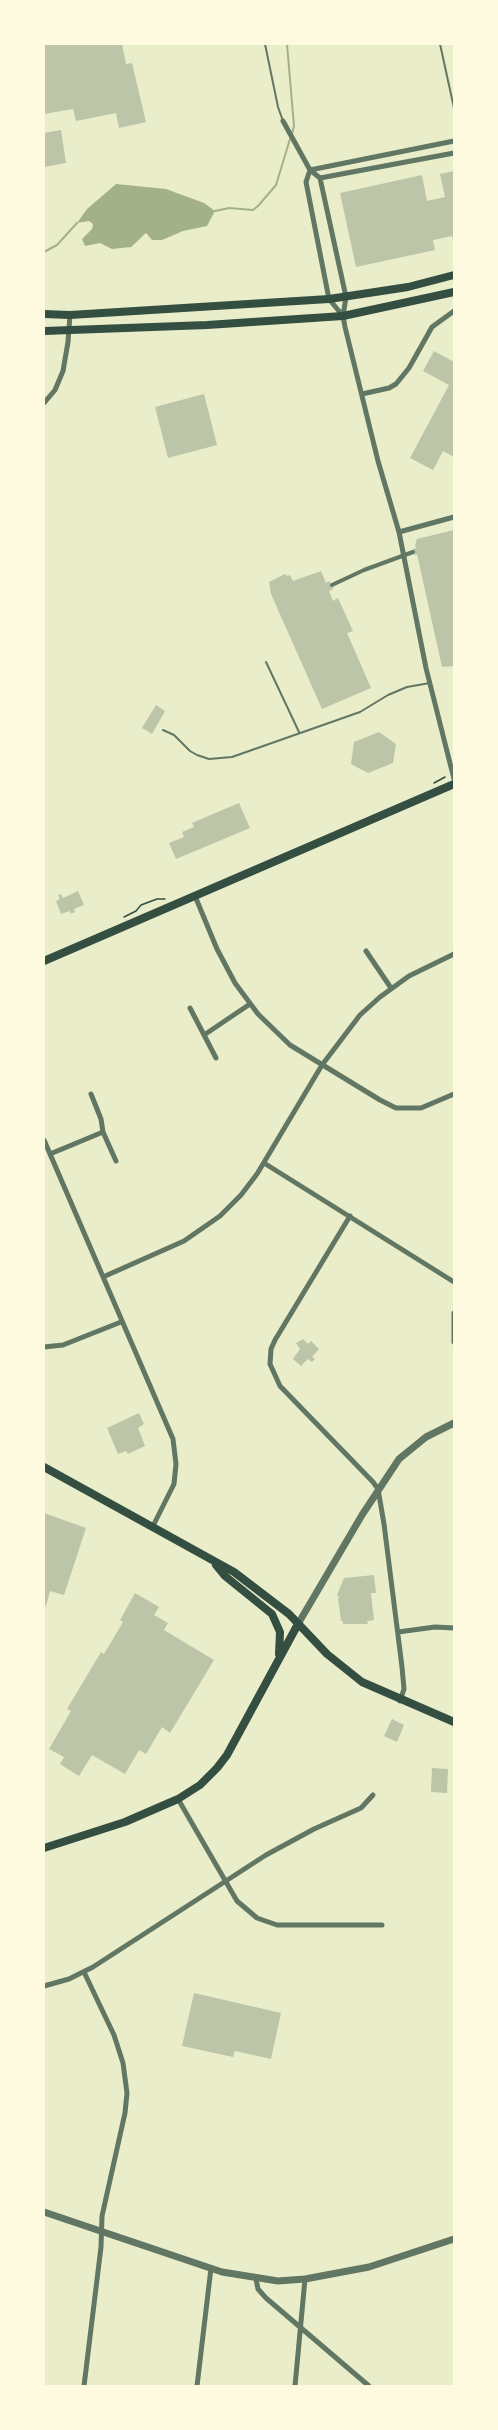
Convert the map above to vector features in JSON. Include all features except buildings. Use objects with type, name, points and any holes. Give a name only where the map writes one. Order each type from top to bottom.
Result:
[{"type":"main road","points":[[44,314],[70,315],[329,299],[408,286],[454,275]]},
{"type":"main road","points":[[44,331],[207,325],[343,316],[454,292]]},
{"type":"main road","points":[[44,962],[454,779]]},
{"type":"main road","points":[[44,1467],[153,1526],[250,1583],[298,1624],[351,1675],[400,1701],[454,1722]]},
{"type":"main road","points":[[214,1562],[225,1576],[272,1614],[280,1636],[278,1662]]},
{"type":"main road","points":[[44,1848],[125,1822],[178,1799],[200,1785],[222,1761],[298,1624]]},
{"type":"street","points":[[283,121],[310,170],[320,178],[346,297],[343,316],[399,532],[430,683],[454,779]]},
{"type":"street","points":[[310,170],[454,141]]},
{"type":"street","points":[[320,178],[454,153]]},
{"type":"street","points":[[310,170],[306,182],[329,299],[343,316]]},
{"type":"street","points":[[362,394],[396,384],[409,368],[432,327],[454,311]]},
{"type":"street","points":[[44,403],[61,379],[65,364],[70,315]]},
{"type":"street","points":[[399,532],[454,517]]},
{"type":"street","points":[[332,585],[364,570],[413,552]]},
{"type":"street","points":[[195,896],[223,962],[250,1004],[290,1045],[396,1108],[421,1108],[454,1094]]},
{"type":"street","points":[[366,951],[391,988]]},
{"type":"street","points":[[103,1277],[184,1240],[210,1224],[241,1195],[264,1163],[322,1065],[360,1015],[391,988],[418,971],[454,954]]},
{"type":"street","points":[[204,1035],[250,1004]]},
{"type":"street","points":[[190,1008],[216,1058]]},
{"type":"street","points":[[91,1094],[101,1119],[103,1132],[116,1161]]},
{"type":"street","points":[[44,1162],[103,1132]]},
{"type":"street","points":[[44,1140],[168,1428],[176,1456],[174,1484],[153,1526]]},
{"type":"street","points":[[264,1163],[454,1282]]},
{"type":"street","points":[[350,1216],[275,1340],[271,1349],[270,1364],[280,1386],[378,1490],[404,1689],[400,1701]]},
{"type":"street","points":[[454,1313],[454,1342]]},
{"type":"street","points":[[44,1347],[63,1345],[121,1322]]},
{"type":"street","points":[[298,1624],[303,1612],[378,1490],[406,1451],[430,1434],[454,1423]]},
{"type":"street","points":[[398,1632],[435,1627],[454,1628]]},
{"type":"street","points":[[44,1986],[84,1972],[298,1836],[361,1808],[373,1795]]},
{"type":"street","points":[[178,1799],[237,1901],[247,1912],[267,1922],[287,1925],[382,1925]]},
{"type":"street","points":[[84,1972],[114,2035],[127,2084],[127,2104],[102,2216],[84,2386]]},
{"type":"street","points":[[44,2212],[211,2268],[278,2282],[381,2264],[454,2239]]},
{"type":"street","points":[[197,2386],[211,2268]]},
{"type":"street","points":[[256,2279],[258,2289],[266,2298],[369,2386]]},
{"type":"street","points":[[295,2386],[305,2279]]},
{"type":"lane","points":[[265,44],[283,121]]},
{"type":"lane","points":[[440,44],[454,108]]},
{"type":"lane","points":[[266,662],[299,732]]},
{"type":"lane","points":[[164,730],[174,735],[190,751],[209,759],[232,757],[360,712],[388,695],[407,687],[430,683]]},
{"type":"path","points":[[436,780],[454,779]]},
{"type":"path","points":[[118,920],[136,911],[141,905],[157,899],[167,899]]},
{"type":"shaded area","points":[[116,184],[166,189],[204,203],[215,211],[207,226],[183,231],[162,240],[152,240],[146,233],[131,247],[112,249],[100,243],[85,246],[82,239],[92,229],[93,224],[89,221],[77,223],[87,209]]},
{"type":"waterway","points":[[287,44],[294,126],[292,134]]},
{"type":"waterway","points":[[215,211],[229,208],[253,210],[258,206],[276,185],[290,139]]},
{"type":"waterway","points":[[44,252],[57,245],[77,223]]}]
